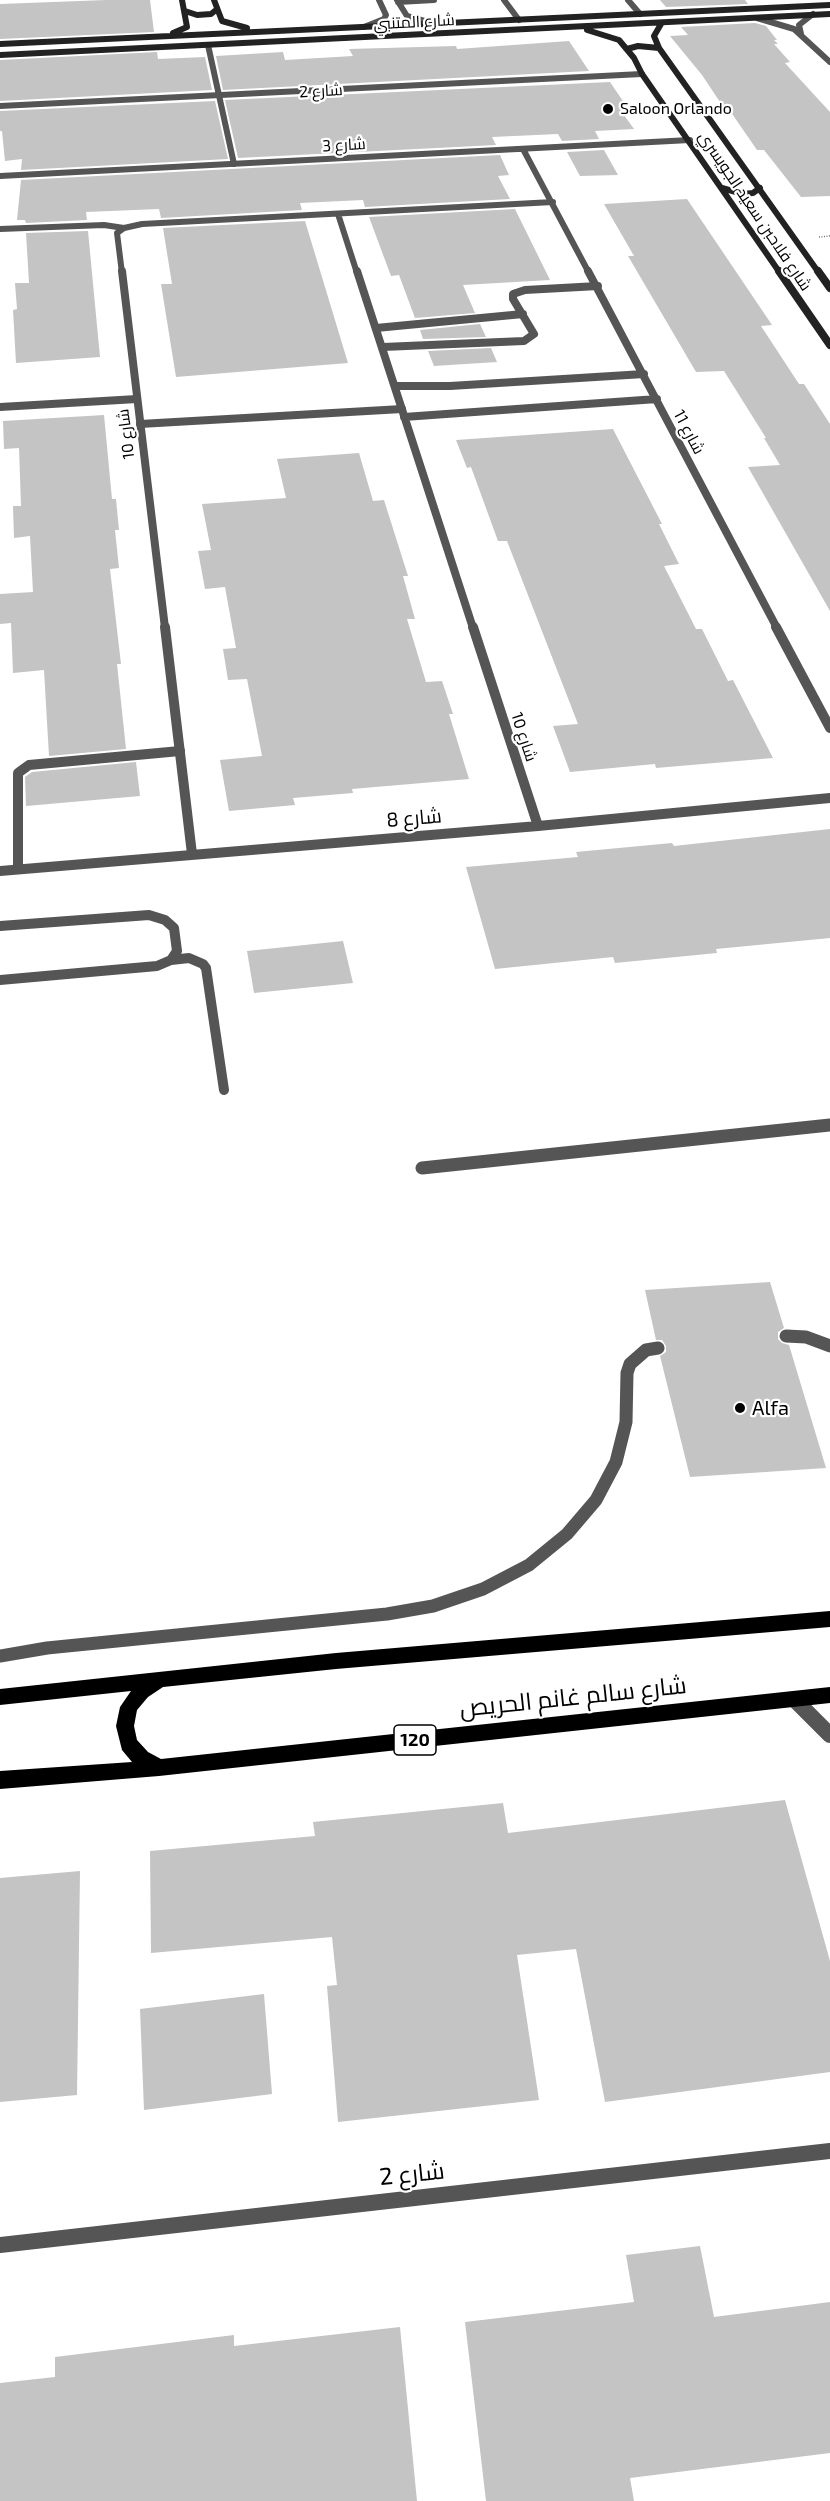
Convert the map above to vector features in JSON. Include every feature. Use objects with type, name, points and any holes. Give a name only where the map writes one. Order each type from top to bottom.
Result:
[{"type":"main road","points":[[0,1697],[336,1661],[830,1619]]},
{"type":"main road","points":[[159,1768],[141,1758],[129,1744],[125,1726],[129,1707],[135,1699],[142,1691],[160,1681]]},
{"type":"main road","name":"شارع سالم غانم الحريص","points":[[0,1779],[159,1768],[830,1695]]},
{"type":"street","points":[[164,37],[188,27],[182,0]]},
{"type":"street","points":[[214,0],[222,21],[237,27],[269,32]]},
{"type":"street","points":[[364,27],[384,19],[386,15],[378,0]]},
{"type":"street","points":[[397,1],[434,0]]},
{"type":"street","points":[[504,0],[519,20]]},
{"type":"street","points":[[628,0],[639,14]]},
{"type":"street","points":[[397,1],[407,16],[435,24]]},
{"type":"street","name":"شارع المتنبي","points":[[0,46],[22,43],[830,5]]},
{"type":"street","points":[[185,11],[196,15],[211,14],[216,10]]},
{"type":"street","name":"شارع المتنبي","points":[[0,55],[661,24],[829,13]]},
{"type":"street","points":[[801,34],[799,25],[813,14]]},
{"type":"street","points":[[757,18],[786,26],[801,34],[830,62]]},
{"type":"street","points":[[659,48],[654,36],[661,24]]},
{"type":"street","points":[[577,28],[619,40],[627,49],[647,46],[659,48]]},
{"type":"street","points":[[208,45],[234,164]]},
{"type":"street","name":"شارع فلاحبن سعيد الجويسري","points":[[659,48],[830,288]]},
{"type":"street","name":"شارع فلاحبن سعيد الجويسري","points":[[627,49],[830,345]]},
{"type":"street","name":"شارع 2","points":[[0,106],[642,74]]},
{"type":"street","name":"شارع 3","points":[[0,176],[690,140]]},
{"type":"street","name":"شارع 11","points":[[523,149],[598,286],[830,728]]},
{"type":"street","points":[[722,188],[743,194],[753,193],[760,188]]},
{"type":"street","points":[[0,229],[104,225],[124,228],[142,224],[553,202]]},
{"type":"street","name":"شارع 10","points":[[338,214],[538,826]]},
{"type":"street","name":"شارع 10","points":[[124,228],[117,236],[192,854]]},
{"type":"street","points":[[383,347],[524,341],[534,334],[512,297],[516,292],[598,286]]},
{"type":"street","points":[[376,328],[523,314]]},
{"type":"street","points":[[395,386],[450,386],[644,374]]},
{"type":"street","points":[[0,407],[137,399]]},
{"type":"street","points":[[140,424],[657,399]]},
{"type":"street","points":[[18,869],[18,773],[29,765],[180,751]]},
{"type":"street","name":"شارع 8","points":[[0,871],[538,826],[830,798]]},
{"type":"street","points":[[0,926],[149,915],[165,920],[174,928],[177,951],[171,960]]},
{"type":"street","points":[[0,980],[157,966],[171,960],[189,958],[203,963],[206,968],[224,1089]]},
{"type":"street","points":[[422,1168],[830,1125]]},
{"type":"street","points":[[786,1336],[806,1337],[830,1346]]},
{"type":"street","points":[[0,1656],[47,1648],[387,1614],[433,1606],[483,1589],[537,1559],[567,1534],[596,1500],[616,1462],[626,1422],[627,1373],[630,1364],[646,1350],[658,1348]]},
{"type":"street","points":[[793,1698],[830,1735]]},
{"type":"street","name":"شارع 2","points":[[0,2245],[830,2151]]},
{"type":"building","points":[[150,0],[154,32],[0,39],[0,4]]},
{"type":"building","points":[[660,0],[745,0],[748,4],[666,7]]},
{"type":"building","points":[[755,23],[766,26],[777,40],[774,40],[778,44],[774,44],[790,62],[785,63],[830,112],[830,196],[801,197],[764,150],[757,150],[726,105],[722,105],[702,75],[670,36],[688,35],[681,27]]},
{"type":"building","points":[[569,41],[589,71],[223,90],[216,56],[283,52],[285,60],[353,56],[349,49],[456,46],[457,49]]},
{"type":"building","points":[[157,52],[158,59],[205,57],[212,90],[0,101],[0,60]]},
{"type":"building","points":[[610,82],[629,110],[621,111],[634,129],[595,131],[599,139],[562,141],[558,134],[492,137],[496,145],[238,158],[225,100]]},
{"type":"building","points":[[215,101],[228,159],[21,170],[22,159],[5,161],[2,131],[0,131],[0,111]]},
{"type":"building","points":[[604,150],[618,175],[580,176],[567,152]]},
{"type":"building","points":[[500,155],[509,175],[498,176],[510,199],[365,207],[363,200],[300,203],[302,210],[161,218],[159,209],[86,212],[87,220],[26,223],[25,220],[17,220],[21,180]]},
{"type":"building","points":[[687,199],[772,325],[761,326],[799,384],[804,384],[830,424],[830,611],[748,467],[780,465],[764,438],[766,438],[724,371],[696,372],[628,256],[634,256],[604,204]]},
{"type":"building","points":[[515,209],[550,280],[463,285],[475,313],[415,318],[399,275],[391,276],[369,217]]},
{"type":"building","points":[[305,221],[348,363],[176,377],[161,284],[172,284],[163,228]]},
{"type":"building","points":[[88,231],[100,357],[16,363],[13,310],[17,309],[15,283],[29,283],[26,233]]},
{"type":"building","points":[[480,324],[486,337],[423,339],[420,330]]},
{"type":"building","points":[[491,348],[497,362],[434,366],[428,351]]},
{"type":"building","points":[[104,415],[112,499],[116,499],[119,530],[115,530],[119,568],[110,569],[121,664],[117,664],[126,749],[49,756],[44,670],[13,673],[11,623],[0,624],[0,594],[33,592],[30,536],[14,538],[13,506],[21,506],[19,448],[4,449],[3,421]]},
{"type":"building","points":[[613,429],[662,524],[659,524],[679,564],[664,566],[696,629],[702,629],[728,681],[733,680],[773,758],[656,768],[655,764],[570,772],[553,726],[578,724],[507,541],[498,541],[471,467],[467,468],[456,440]]},
{"type":"building","points":[[359,453],[373,501],[384,500],[408,576],[403,576],[415,619],[407,619],[426,682],[442,681],[453,714],[449,714],[469,779],[352,789],[353,793],[293,798],[295,805],[229,811],[220,760],[262,756],[247,679],[228,680],[223,649],[236,648],[225,587],[205,589],[198,551],[211,550],[202,504],[286,498],[277,459]]},
{"type":"building","points":[[136,762],[140,796],[26,806],[25,777],[32,772]]},
{"type":"building","points":[[830,829],[830,938],[716,949],[717,953],[615,963],[613,957],[495,969],[466,867],[578,857],[576,852],[672,843],[674,846]]},
{"type":"building","points":[[343,941],[353,983],[254,993],[247,951]]},
{"type":"building","name":"Alfa","points":[[770,1282],[784,1328],[778,1332],[778,1339],[789,1345],[826,1468],[690,1477],[660,1356],[666,1352],[666,1346],[662,1340],[656,1340],[645,1290]]},
{"type":"building","points":[[785,1800],[830,1961],[830,2072],[605,2102],[576,1949],[517,1955],[539,2100],[338,2122],[327,1986],[337,1985],[332,1937],[151,1953],[150,1851],[315,1836],[313,1822],[503,1803],[508,1833]]},
{"type":"building","points":[[80,1871],[77,2095],[0,2102],[0,1878]]},
{"type":"building","points":[[264,1994],[272,2094],[144,2110],[140,2009]]},
{"type":"building","points":[[700,2246],[714,2317],[830,2302],[830,2453],[630,2478],[634,2501],[486,2501],[465,2322],[634,2302],[626,2255]]},
{"type":"building","points":[[400,2327],[417,2501],[0,2501],[0,2383],[55,2377],[55,2357],[234,2335],[234,2346]]},
{"type":"place","name":"Saloon Orlando","points":[[608,109]]},
{"type":"place","name":"Alfa","points":[[740,1408]]}]
